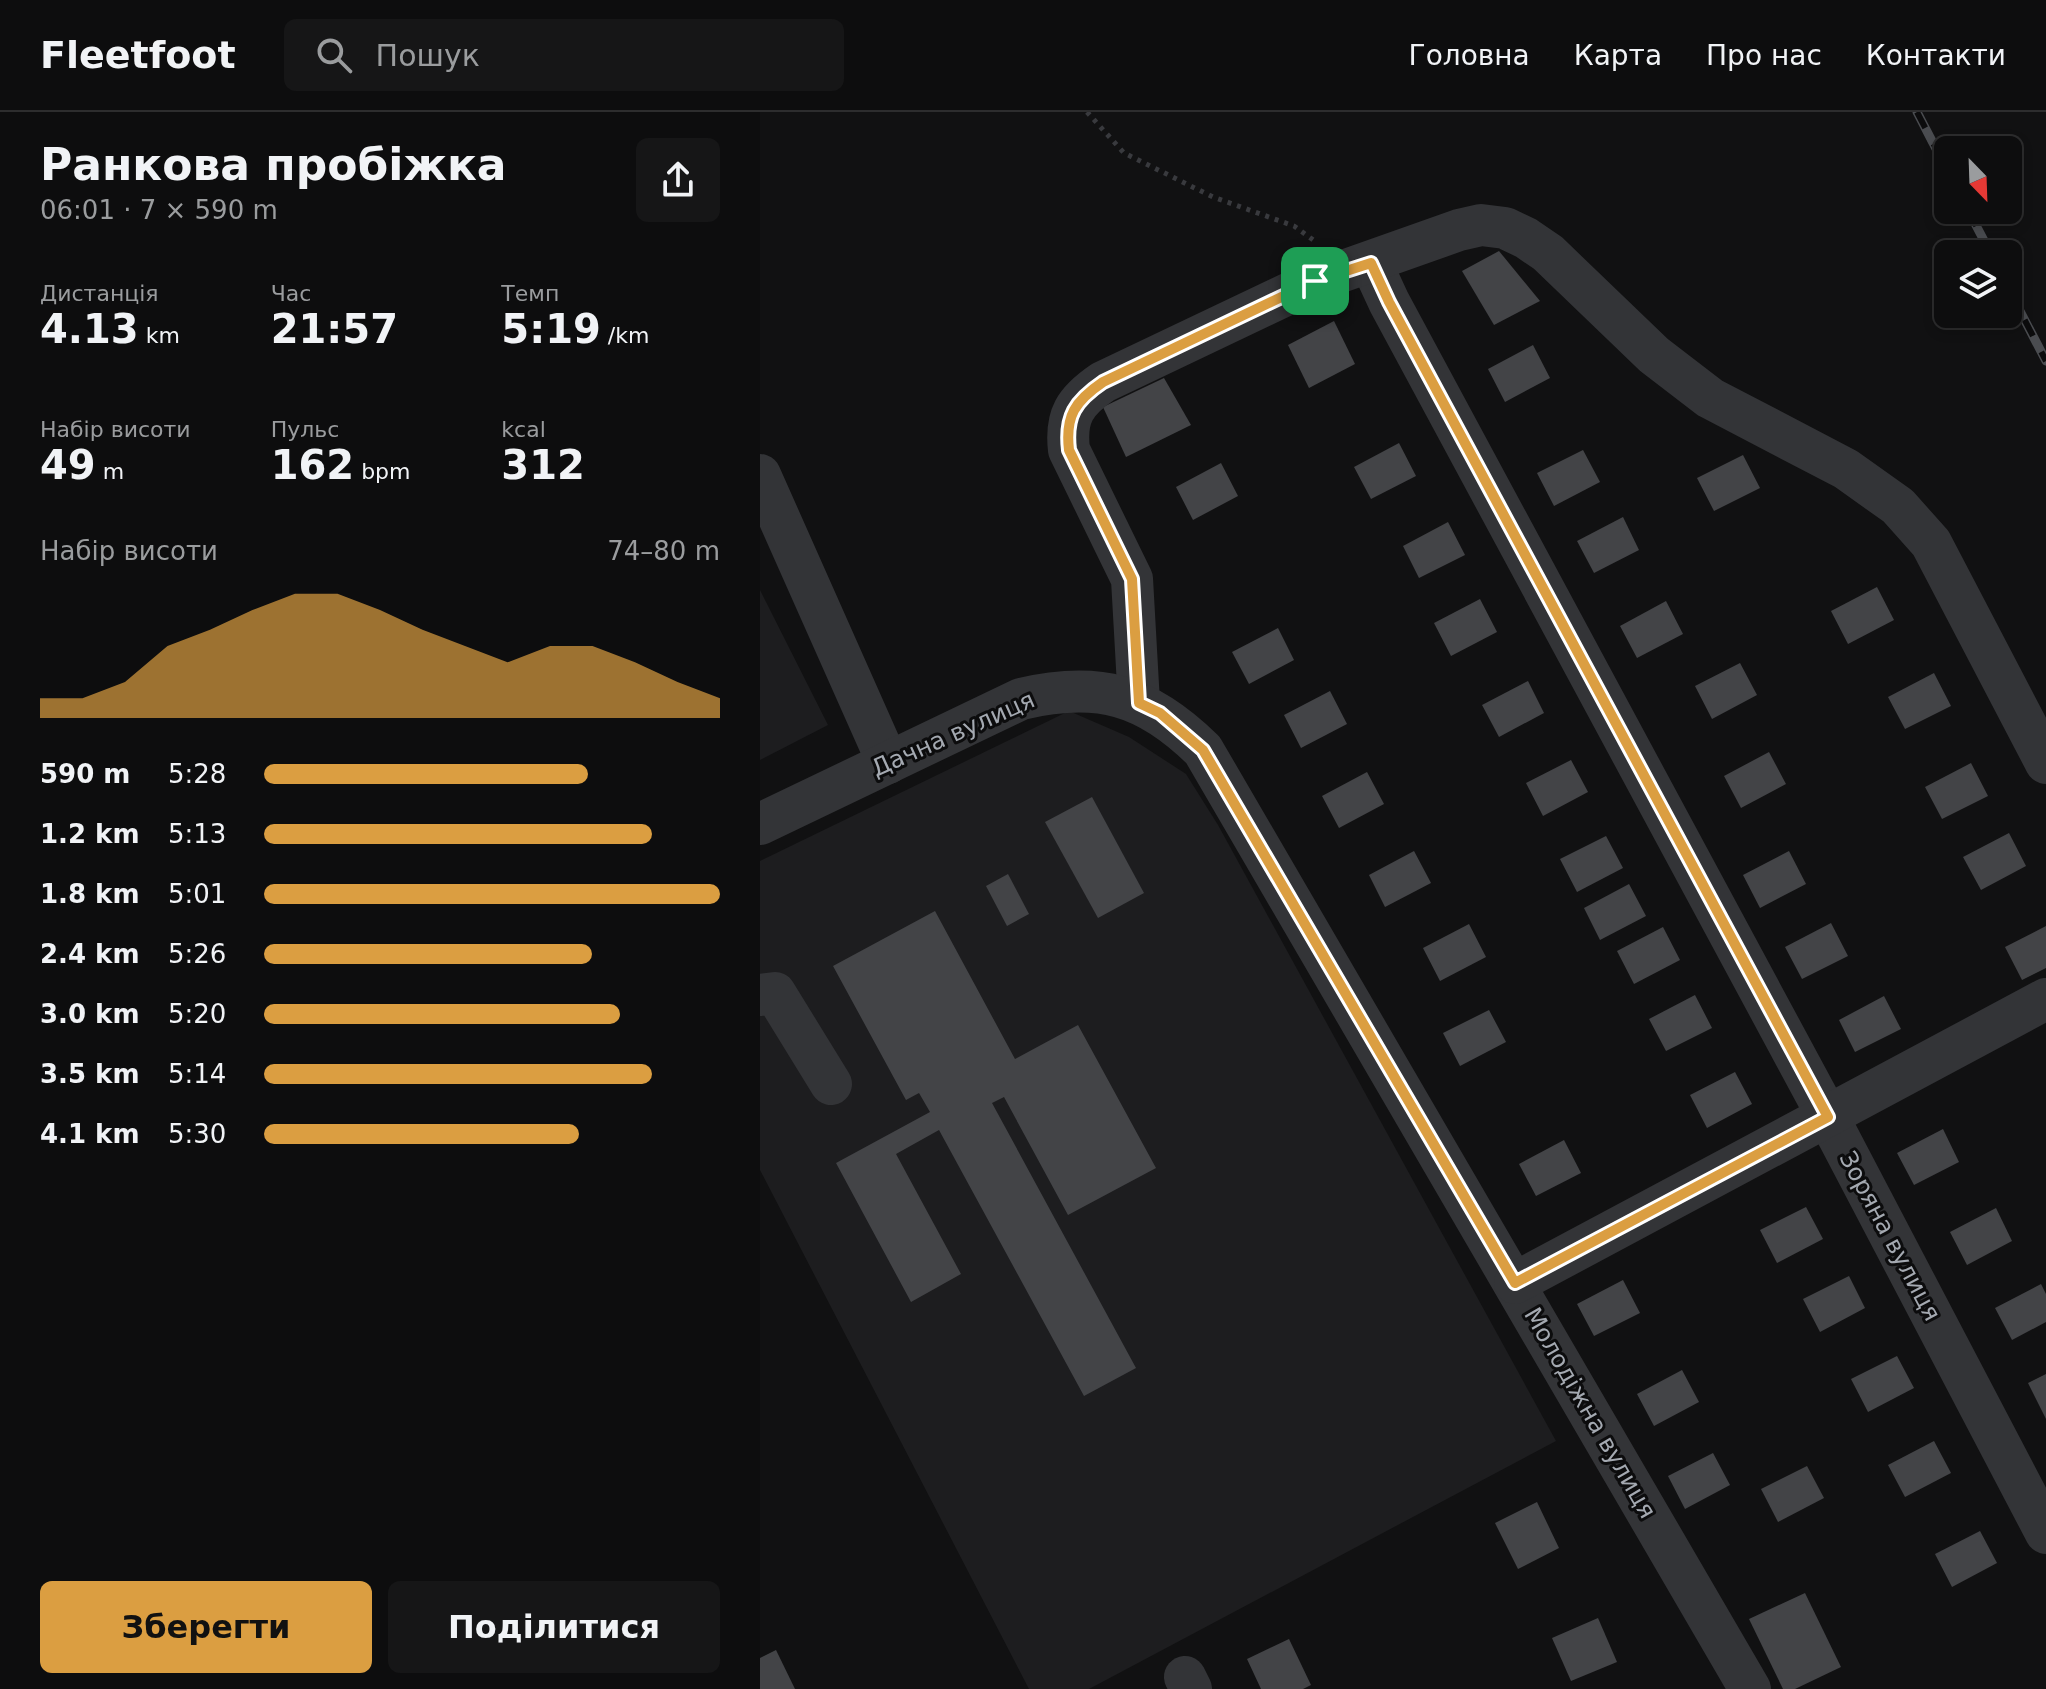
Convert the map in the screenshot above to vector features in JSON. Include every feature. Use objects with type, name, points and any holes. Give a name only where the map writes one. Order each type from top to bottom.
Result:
[{"type":"street","points":[[1139,703],[1132,579],[1069,450],[1067,429],[1073,411],[1087,393],[1103,382],[1315,281],[1481,225],[1505,228],[1548,253],[1654,355],[1710,398],[1846,469],[1898,506],[1931,543],[2046,763]]},
{"type":"street","name":"Зоряна вулиця","points":[[1356,268],[1396,316],[1828,1117],[2046,1533]]},
{"type":"street","points":[[760,475],[888,763]]},
{"type":"street","name":"Дачна вулиця","points":[[760,824],[1021,699],[1056,691],[1099,691],[1139,703]]},
{"type":"street","name":"Молодіжна вулиця","points":[[1139,703],[1160,713],[1203,750],[1750,1689]]},
{"type":"street","points":[[760,995],[775,993],[831,1084]]},
{"type":"street","points":[[1515,1283],[2046,999]]},
{"type":"path","points":[[1087,112],[1124,153],[1213,197],[1294,226],[1331,254],[1356,268]]},
{"type":"shaded area","points":[[760,590],[828,725],[760,760]]},
{"type":"shaded area","points":[[1069,711],[1129,737],[1186,774],[1218,825],[1556,1441],[1089,1689],[1029,1689],[760,1170],[760,861]]},
{"type":"building","points":[[1499,251],[1540,301],[1494,325],[1462,271]]},
{"type":"building","points":[[1334,321],[1355,364],[1309,388],[1288,345]]},
{"type":"building","points":[[1533,345],[1550,378],[1505,402],[1488,369]]},
{"type":"building","points":[[1164,378],[1191,425],[1126,457],[1103,407]]},
{"type":"building","points":[[1399,443],[1416,476],[1371,499],[1354,467]]},
{"type":"building","points":[[1583,450],[1600,482],[1554,506],[1537,473]]},
{"type":"building","points":[[1743,455],[1760,488],[1714,511],[1697,478]]},
{"type":"building","points":[[1221,463],[1238,496],[1193,520],[1176,487]]},
{"type":"building","points":[[1623,517],[1639,550],[1594,573],[1577,541]]},
{"type":"building","points":[[1448,522],[1465,555],[1419,578],[1403,546]]},
{"type":"building","points":[[1877,587],[1894,620],[1848,644],[1831,611]]},
{"type":"building","points":[[1480,599],[1497,632],[1451,656],[1434,623]]},
{"type":"building","points":[[1666,601],[1683,634],[1637,658],[1620,626]]},
{"type":"building","points":[[1278,628],[1294,660],[1249,684],[1232,652]]},
{"type":"building","points":[[1740,663],[1757,695],[1712,719],[1695,686]]},
{"type":"building","points":[[1934,673],[1951,706],[1905,729],[1888,697]]},
{"type":"building","points":[[1528,681],[1544,713],[1499,737],[1482,705]]},
{"type":"building","points":[[1330,691],[1347,724],[1301,748],[1284,715]]},
{"type":"building","points":[[1769,752],[1786,784],[1741,808],[1724,776]]},
{"type":"building","points":[[1571,760],[1588,792],[1543,816],[1526,783]]},
{"type":"building","points":[[1971,763],[1988,796],[1942,819],[1925,787]]},
{"type":"building","points":[[1367,772],[1384,804],[1339,828],[1322,796]]},
{"type":"building","points":[[1092,797],[1144,893],[1098,918],[1045,822]]},
{"type":"building","points":[[2009,833],[2026,866],[1981,890],[1963,857]]},
{"type":"building","points":[[1606,836],[1623,868],[1577,892],[1560,859]]},
{"type":"building","points":[[1414,851],[1431,883],[1385,907],[1369,875]]},
{"type":"building","points":[[1789,851],[1806,884],[1760,908],[1743,875]]},
{"type":"building","points":[[1008,874],[1029,914],[1007,926],[986,886]]},
{"type":"building","points":[[1629,884],[1646,916],[1600,940],[1584,908]]},
{"type":"building","points":[[935,911],[1015,1059],[1078,1025],[1156,1168],[1068,1215],[1004,1097],[992,1103],[1136,1368],[1084,1396],[939,1130],[896,1154],[961,1274],[911,1302],[836,1163],[930,1112],[919,1093],[906,1100],[833,966]]},
{"type":"building","points":[[1831,923],[1848,956],[1802,979],[1785,947]]},
{"type":"building","points":[[1469,924],[1486,957],[1440,981],[1423,948]]},
{"type":"building","points":[[2046,926],[2046,968],[2022,980],[2005,947]]},
{"type":"building","points":[[1663,927],[1680,960],[1634,984],[1617,951]]},
{"type":"building","points":[[1695,995],[1712,1028],[1666,1051],[1649,1019]]},
{"type":"building","points":[[1884,996],[1901,1029],[1855,1052],[1839,1020]]},
{"type":"building","points":[[1489,1010],[1506,1042],[1460,1066],[1443,1033]]},
{"type":"building","points":[[1735,1072],[1752,1104],[1707,1128],[1690,1095]]},
{"type":"building","points":[[1943,1129],[1959,1162],[1914,1185],[1897,1153]]},
{"type":"building","points":[[1564,1140],[1581,1173],[1536,1196],[1519,1164]]},
{"type":"building","points":[[1806,1207],[1823,1239],[1777,1263],[1760,1230]]},
{"type":"building","points":[[1996,1208],[2012,1241],[1967,1265],[1950,1232]]},
{"type":"building","points":[[1849,1276],[1865,1308],[1820,1332],[1803,1299]]},
{"type":"building","points":[[1623,1280],[1640,1313],[1594,1336],[1577,1304]]},
{"type":"building","points":[[2041,1284],[2046,1294],[2046,1322],[2012,1340],[1995,1308]]},
{"type":"building","points":[[1897,1356],[1914,1388],[1868,1412],[1851,1379]]},
{"type":"building","points":[[1682,1370],[1699,1402],[1654,1426],[1637,1394]]},
{"type":"building","points":[[2046,1374],[2046,1419],[2028,1383]]},
{"type":"building","points":[[1934,1441],[1951,1473],[1905,1497],[1888,1465]]},
{"type":"building","points":[[1713,1453],[1730,1485],[1685,1509],[1668,1476]]},
{"type":"building","points":[[1807,1466],[1824,1498],[1778,1522],[1761,1489]]},
{"type":"building","points":[[1537,1502],[1559,1548],[1518,1569],[1495,1523]]},
{"type":"building","points":[[1980,1531],[1997,1563],[1952,1587],[1935,1554]]},
{"type":"building","points":[[1805,1593],[1841,1667],[1795,1689],[1783,1689],[1749,1619]]},
{"type":"building","points":[[1598,1618],[1617,1662],[1571,1681],[1552,1638]]},
{"type":"building","points":[[1289,1639],[1311,1685],[1303,1689],[1261,1689],[1247,1659]]},
{"type":"building","points":[[776,1650],[795,1689],[760,1689],[760,1658]]},
{"type":"railway","points":[[1917,112],[1934,145]]},
{"type":"railway","points":[[1975,224],[1984,240]]},
{"type":"railway","points":[[2022,315],[2046,361]]},
{"type":"route","points":[[1371,263],[1389,302],[1828,1117],[1515,1283],[1203,750],[1160,713],[1139,703],[1132,579],[1069,450],[1067,429],[1073,411],[1087,393],[1103,382],[1315,281],[1371,263]]}]
